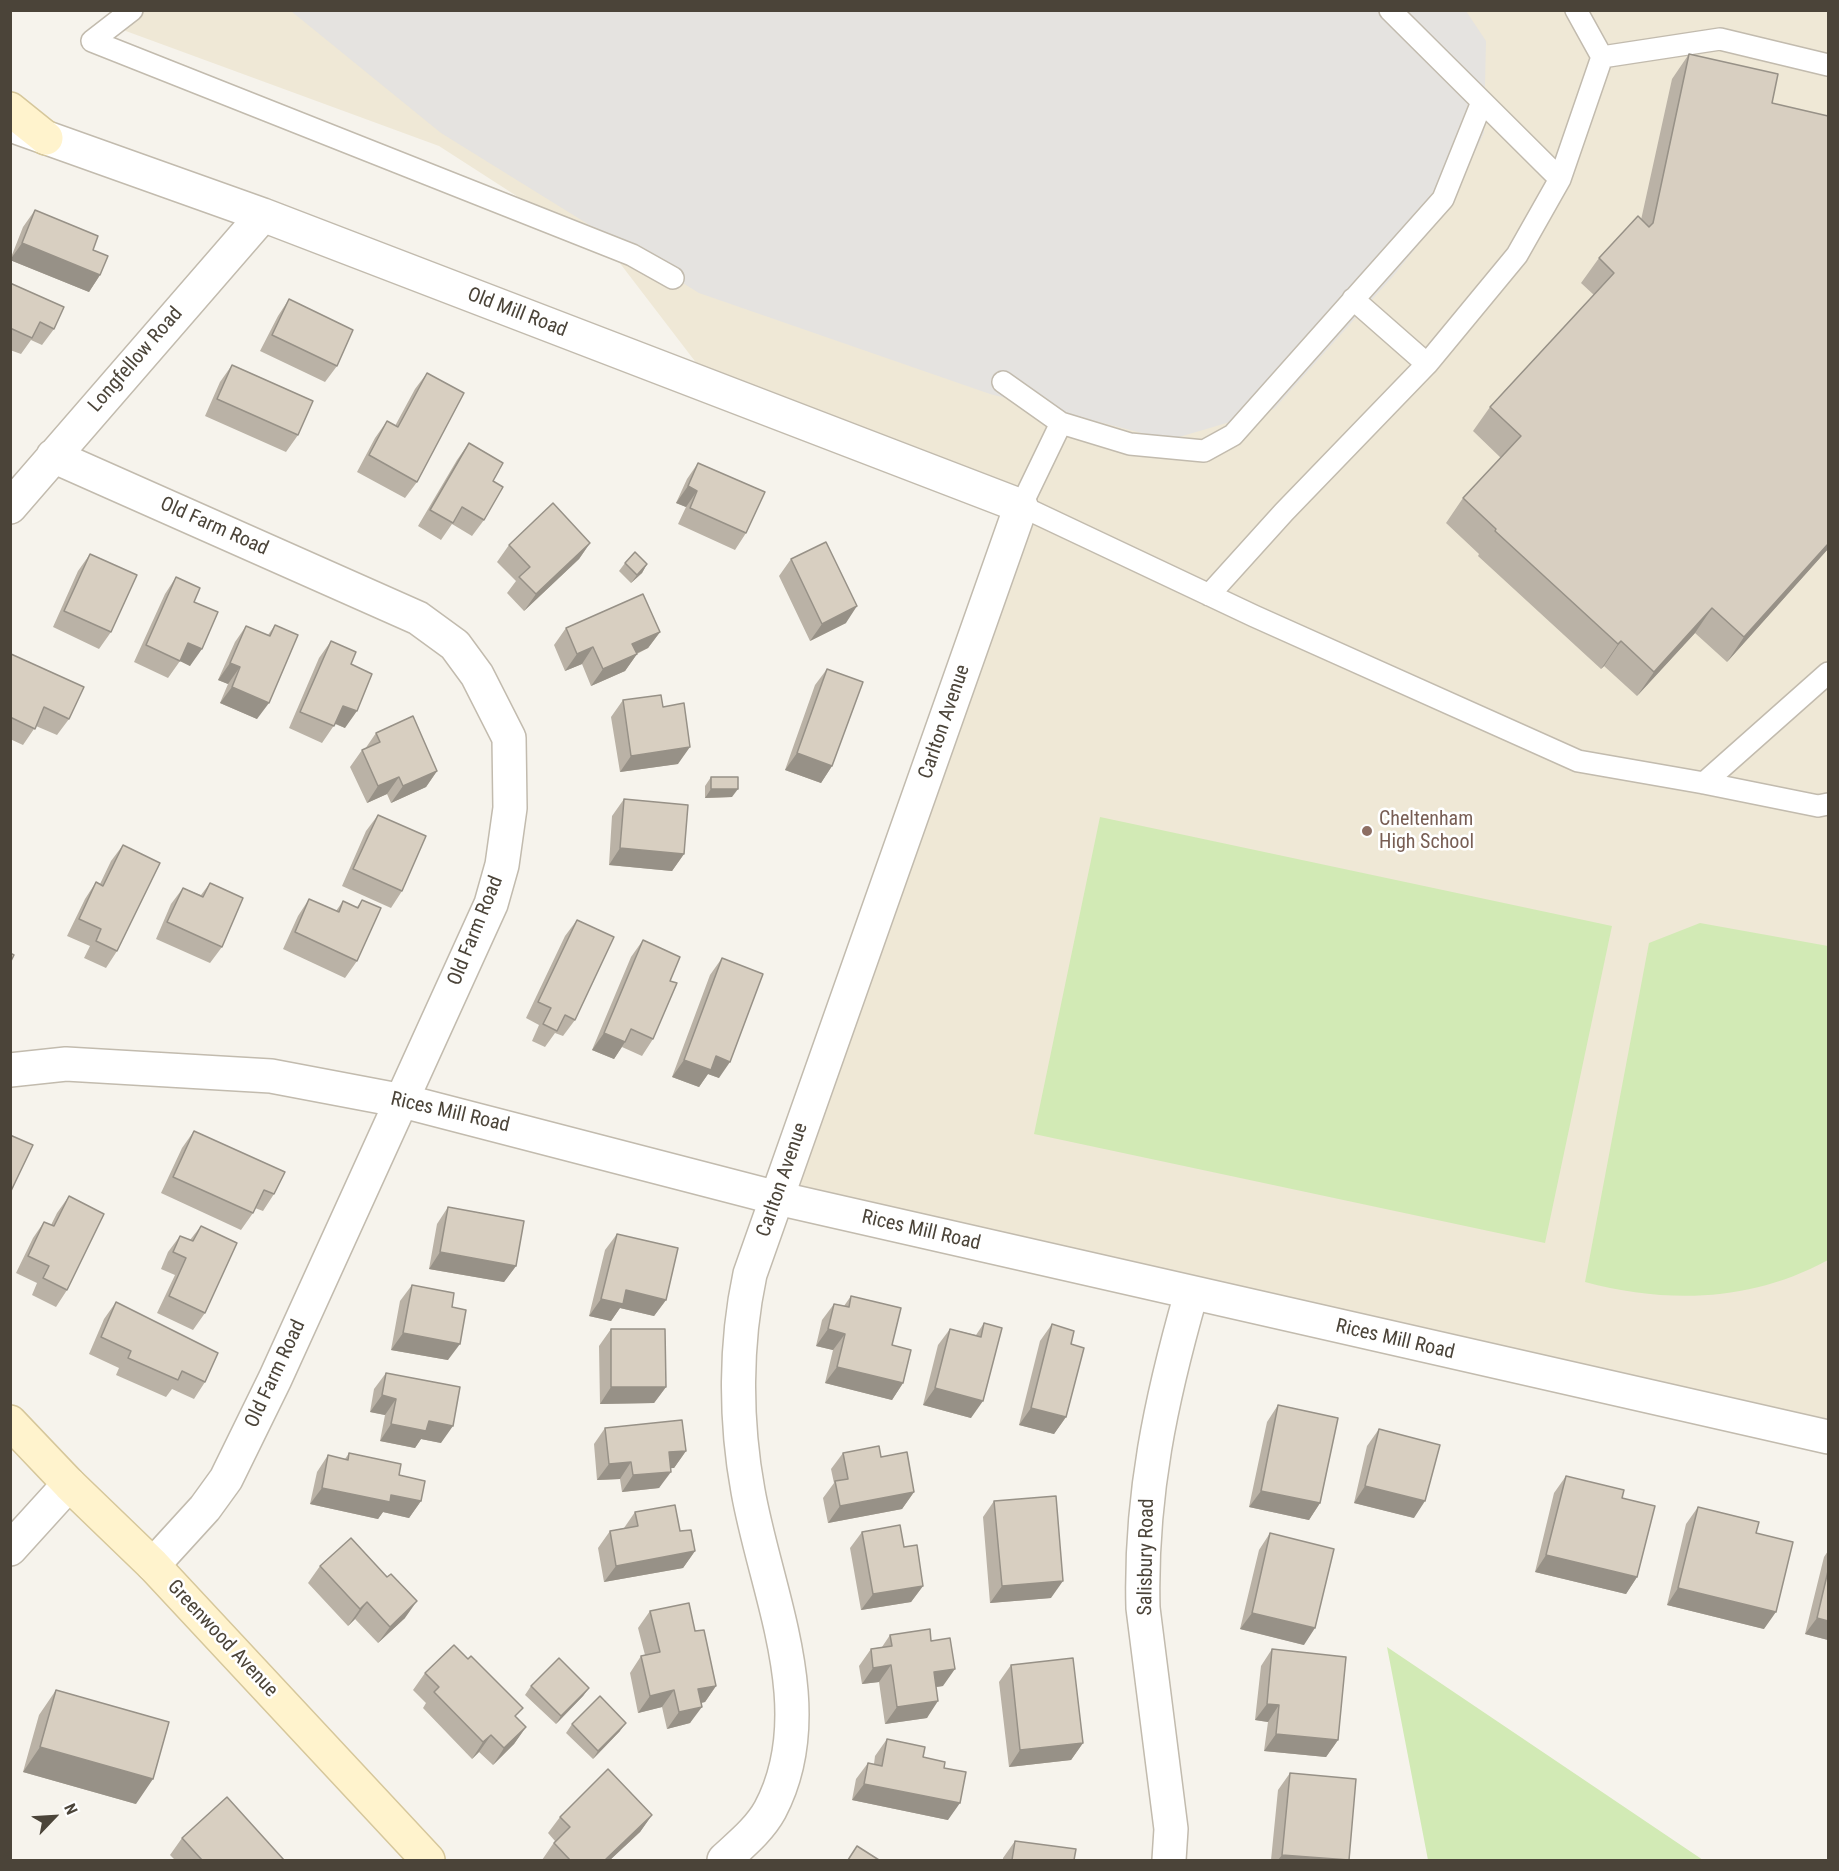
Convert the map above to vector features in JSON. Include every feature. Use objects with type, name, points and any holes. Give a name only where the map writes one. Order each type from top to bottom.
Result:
[{"type":"main road","points":[[10,109],[46,138]]},
{"type":"main road","name":"Greenwood Avenue","points":[[10,1422],[69,1484],[153,1565],[428,1860]]},
{"type":"street","name":"Old Mill Road","points":[[10,124],[263,215],[1021,506]]},
{"type":"street","name":"Longfellow Road","points":[[10,507],[263,215]]},
{"type":"street","name":"Old Farm Road","points":[[53,456],[418,618],[455,645],[477,675],[509,738],[510,808],[502,864],[491,904],[276,1379],[226,1479],[205,1508],[153,1565]]},
{"type":"street","name":"Carlton Avenue","points":[[724,1860],[755,1830],[769,1812],[790,1756],[792,1705],[786,1661],[748,1493],[739,1410],[740,1320],[750,1274],[1021,506]]},
{"type":"street","name":"Rices Mill Road","points":[[10,1070],[66,1064],[271,1076],[403,1101],[777,1198],[1191,1294],[1828,1437]]},
{"type":"street","name":"Salisbury Road","points":[[1169,1860],[1171,1828],[1143,1608],[1142,1574],[1153,1451],[1164,1387],[1191,1294]]},
{"type":"street","points":[[10,1549],[69,1484]]},
{"type":"lane","points":[[132,10],[92,41],[632,255],[673,278]]},
{"type":"lane","points":[[1390,10],[1560,179]]},
{"type":"lane","points":[[1209,595],[1284,512],[1427,364],[1517,255],[1560,179],[1602,57],[1576,10]]},
{"type":"lane","points":[[1602,57],[1720,39],[1828,65]]},
{"type":"lane","points":[[1003,382],[1061,423],[1130,444],[1204,451],[1233,435],[1443,199],[1482,102]]},
{"type":"lane","points":[[1353,299],[1427,364]]},
{"type":"lane","points":[[1061,423],[1021,506],[1209,595],[1578,761],[1818,806],[1828,804]]},
{"type":"lane","points":[[1704,783],[1828,673]]},
{"type":"shaded area","name":"Cheltenham High School","points":[[119,10],[1828,11],[1828,1436],[777,1198],[1021,506],[717,390],[619,262],[439,146],[104,23]]},
{"type":"shaded area","points":[[291,11],[1466,11],[1486,41],[1484,133],[1448,208],[1394,275],[1274,409],[1169,440],[990,394],[699,293],[441,133]]},
{"type":"green space","points":[[1100,817],[1612,926],[1545,1243],[1034,1134]]},
{"type":"green space","points":[[1700,923],[1828,946],[1828,1260],[1799,1274],[1769,1284],[1709,1295],[1647,1294],[1585,1282],[1649,943]]},
{"type":"green space","points":[[1387,1647],[1703,1860],[1428,1860]]},
{"type":"building","points":[[1689,54],[1778,74],[1772,103],[1828,116],[1828,544],[1744,637],[1712,608],[1654,672],[1621,641],[1618,644],[1495,531],[1496,529],[1463,498],[1521,436],[1490,407],[1614,273],[1599,258],[1638,216],[1649,227],[1653,223]]},
{"type":"building","points":[[35,210],[98,236],[93,250],[108,256],[100,275],[22,243]]},
{"type":"building","points":[[10,283],[64,307],[54,329],[40,322],[32,338],[10,328]]},
{"type":"building","points":[[289,299],[353,330],[337,366],[272,335]]},
{"type":"building","points":[[232,365],[313,401],[298,435],[217,399]]},
{"type":"building","points":[[427,373],[464,393],[417,482],[369,455],[387,421],[398,427]]},
{"type":"building","points":[[469,443],[503,463],[493,481],[503,487],[484,520],[462,507],[453,523],[430,510]]},
{"type":"building","points":[[698,463],[765,492],[746,533],[690,508],[697,491],[688,486]]},
{"type":"building","points":[[553,503],[590,543],[536,594],[519,577],[530,567],[509,545]]},
{"type":"building","points":[[826,542],[857,606],[822,624],[791,559]]},
{"type":"building","points":[[635,552],[647,564],[637,575],[625,563]]},
{"type":"building","points":[[90,554],[137,575],[111,632],[64,611]]},
{"type":"building","points":[[176,577],[200,588],[194,602],[218,612],[202,649],[188,643],[180,661],[146,645]]},
{"type":"building","points":[[643,594],[660,632],[632,644],[637,654],[603,669],[593,647],[577,654],[566,628]]},
{"type":"building","points":[[275,625],[298,635],[269,703],[232,687],[240,667],[230,663],[246,626],[270,636]]},
{"type":"building","points":[[331,641],[356,652],[351,664],[372,674],[357,711],[343,706],[334,726],[300,712]]},
{"type":"building","points":[[11,654],[84,687],[69,719],[44,707],[35,729],[10,717]]},
{"type":"building","points":[[827,669],[863,682],[832,766],[797,753]]},
{"type":"building","points":[[661,695],[663,707],[684,703],[690,747],[631,756],[623,700]]},
{"type":"building","points":[[413,716],[437,771],[403,786],[399,777],[378,786],[362,750],[380,742],[376,733]]},
{"type":"building","points":[[711,777],[738,777],[738,789],[711,789]]},
{"type":"building","points":[[624,799],[688,805],[684,854],[620,848]]},
{"type":"building","points":[[378,815],[426,836],[402,891],[353,869]]},
{"type":"building","points":[[123,845],[160,863],[117,951],[96,941],[101,929],[79,919],[96,882],[103,886]]},
{"type":"building","points":[[210,883],[243,898],[222,947],[167,922],[183,888],[203,897]]},
{"type":"building","points":[[309,899],[339,912],[343,901],[358,908],[362,900],[381,908],[357,961],[295,932]]},
{"type":"building","points":[[577,920],[614,937],[575,1020],[565,1015],[557,1031],[543,1024],[551,1008],[538,1002]]},
{"type":"building","points":[[643,940],[680,957],[670,981],[677,983],[653,1039],[631,1029],[625,1042],[604,1033]]},
{"type":"building","points":[[722,958],[763,974],[730,1062],[716,1056],[711,1070],[684,1060]]},
{"type":"building","points":[[194,1131],[285,1172],[274,1194],[264,1190],[253,1213],[173,1177]]},
{"type":"building","points":[[10,1135],[33,1145],[10,1193]]},
{"type":"building","points":[[69,1196],[104,1214],[67,1290],[43,1278],[49,1266],[28,1256],[44,1222],[54,1226]]},
{"type":"building","points":[[448,1207],[524,1221],[516,1266],[440,1252]]},
{"type":"building","points":[[201,1226],[237,1243],[205,1313],[169,1296],[186,1258],[173,1252],[180,1236],[193,1241]]},
{"type":"building","points":[[617,1234],[678,1248],[666,1300],[626,1290],[623,1304],[601,1299]]},
{"type":"building","points":[[412,1285],[454,1293],[452,1307],[466,1310],[460,1344],[403,1333]]},
{"type":"building","points":[[851,1296],[901,1308],[892,1345],[911,1350],[903,1383],[837,1367],[845,1334],[828,1329],[834,1304],[849,1307]]},
{"type":"building","points":[[116,1302],[218,1353],[205,1382],[182,1371],[178,1380],[128,1358],[131,1351],[101,1337]]},
{"type":"building","points":[[984,1323],[1002,1328],[983,1401],[935,1388],[950,1329],[981,1337]]},
{"type":"building","points":[[1052,1324],[1074,1331],[1071,1344],[1084,1348],[1066,1417],[1031,1408]]},
{"type":"building","points":[[611,1329],[665,1329],[666,1387],[611,1387]]},
{"type":"building","points":[[386,1373],[460,1387],[453,1426],[429,1421],[426,1431],[391,1424],[396,1399],[382,1395]]},
{"type":"building","points":[[1278,1405],[1338,1418],[1320,1503],[1261,1491]]},
{"type":"building","points":[[682,1420],[686,1451],[669,1452],[671,1472],[633,1475],[631,1462],[609,1464],[605,1428]]},
{"type":"building","points":[[1379,1429],[1440,1445],[1425,1501],[1365,1486]]},
{"type":"building","points":[[879,1446],[881,1457],[907,1452],[914,1492],[840,1506],[835,1481],[848,1479],[843,1453]]},
{"type":"building","points":[[349,1453],[401,1464],[399,1475],[425,1481],[421,1501],[391,1495],[390,1502],[322,1488],[328,1455],[348,1460]]},
{"type":"building","points":[[1566,1476],[1624,1490],[1622,1498],[1655,1506],[1637,1577],[1546,1555]]},
{"type":"building","points":[[1056,1496],[1063,1581],[1002,1586],[994,1501]]},
{"type":"building","points":[[675,1505],[680,1531],[691,1530],[695,1551],[616,1566],[610,1531],[638,1526],[635,1512]]},
{"type":"building","points":[[1698,1507],[1759,1522],[1756,1533],[1793,1542],[1776,1612],[1678,1588]]},
{"type":"building","points":[[900,1525],[904,1547],[917,1545],[923,1586],[873,1594],[862,1532]]},
{"type":"building","points":[[1270,1533],[1334,1549],[1315,1628],[1252,1613]]},
{"type":"building","points":[[351,1538],[387,1577],[391,1574],[417,1601],[390,1627],[367,1602],[360,1609],[320,1566]]},
{"type":"building","points":[[1828,1571],[1828,1621],[1817,1618]]},
{"type":"building","points":[[689,1603],[695,1631],[704,1630],[716,1686],[698,1689],[702,1707],[679,1712],[674,1690],[650,1696],[641,1656],[660,1652],[650,1611]]},
{"type":"building","points":[[930,1629],[931,1641],[950,1638],[955,1669],[934,1672],[938,1701],[897,1707],[891,1665],[873,1668],[871,1649],[892,1646],[890,1635]]},
{"type":"building","points":[[454,1645],[468,1659],[471,1656],[523,1708],[515,1716],[526,1727],[504,1748],[491,1735],[483,1742],[434,1692],[439,1687],[425,1673]]},
{"type":"building","points":[[1272,1649],[1346,1657],[1338,1740],[1276,1734],[1279,1705],[1267,1704]]},
{"type":"building","points":[[559,1658],[589,1688],[561,1716],[531,1686]]},
{"type":"building","points":[[1073,1658],[1083,1743],[1020,1750],[1011,1665]]},
{"type":"building","points":[[56,1690],[169,1722],[153,1779],[40,1747]]},
{"type":"building","points":[[600,1696],[626,1723],[598,1751],[572,1724]]},
{"type":"building","points":[[887,1739],[925,1747],[923,1757],[945,1762],[944,1768],[966,1772],[960,1803],[864,1784],[868,1763],[882,1766]]},
{"type":"building","points":[[608,1769],[652,1815],[605,1860],[570,1860],[554,1843],[570,1827],[560,1817]]},
{"type":"building","points":[[1290,1773],[1356,1779],[1349,1860],[1282,1855]]},
{"type":"building","points":[[227,1797],[284,1860],[202,1860],[182,1838]]},
{"type":"building","points":[[1015,1841],[1076,1849],[1074,1860],[1012,1860]]},
{"type":"building","points":[[857,1846],[879,1860],[848,1860]]},
{"type":"place","name":"Cheltenham High School","points":[[1367,831]]}]
